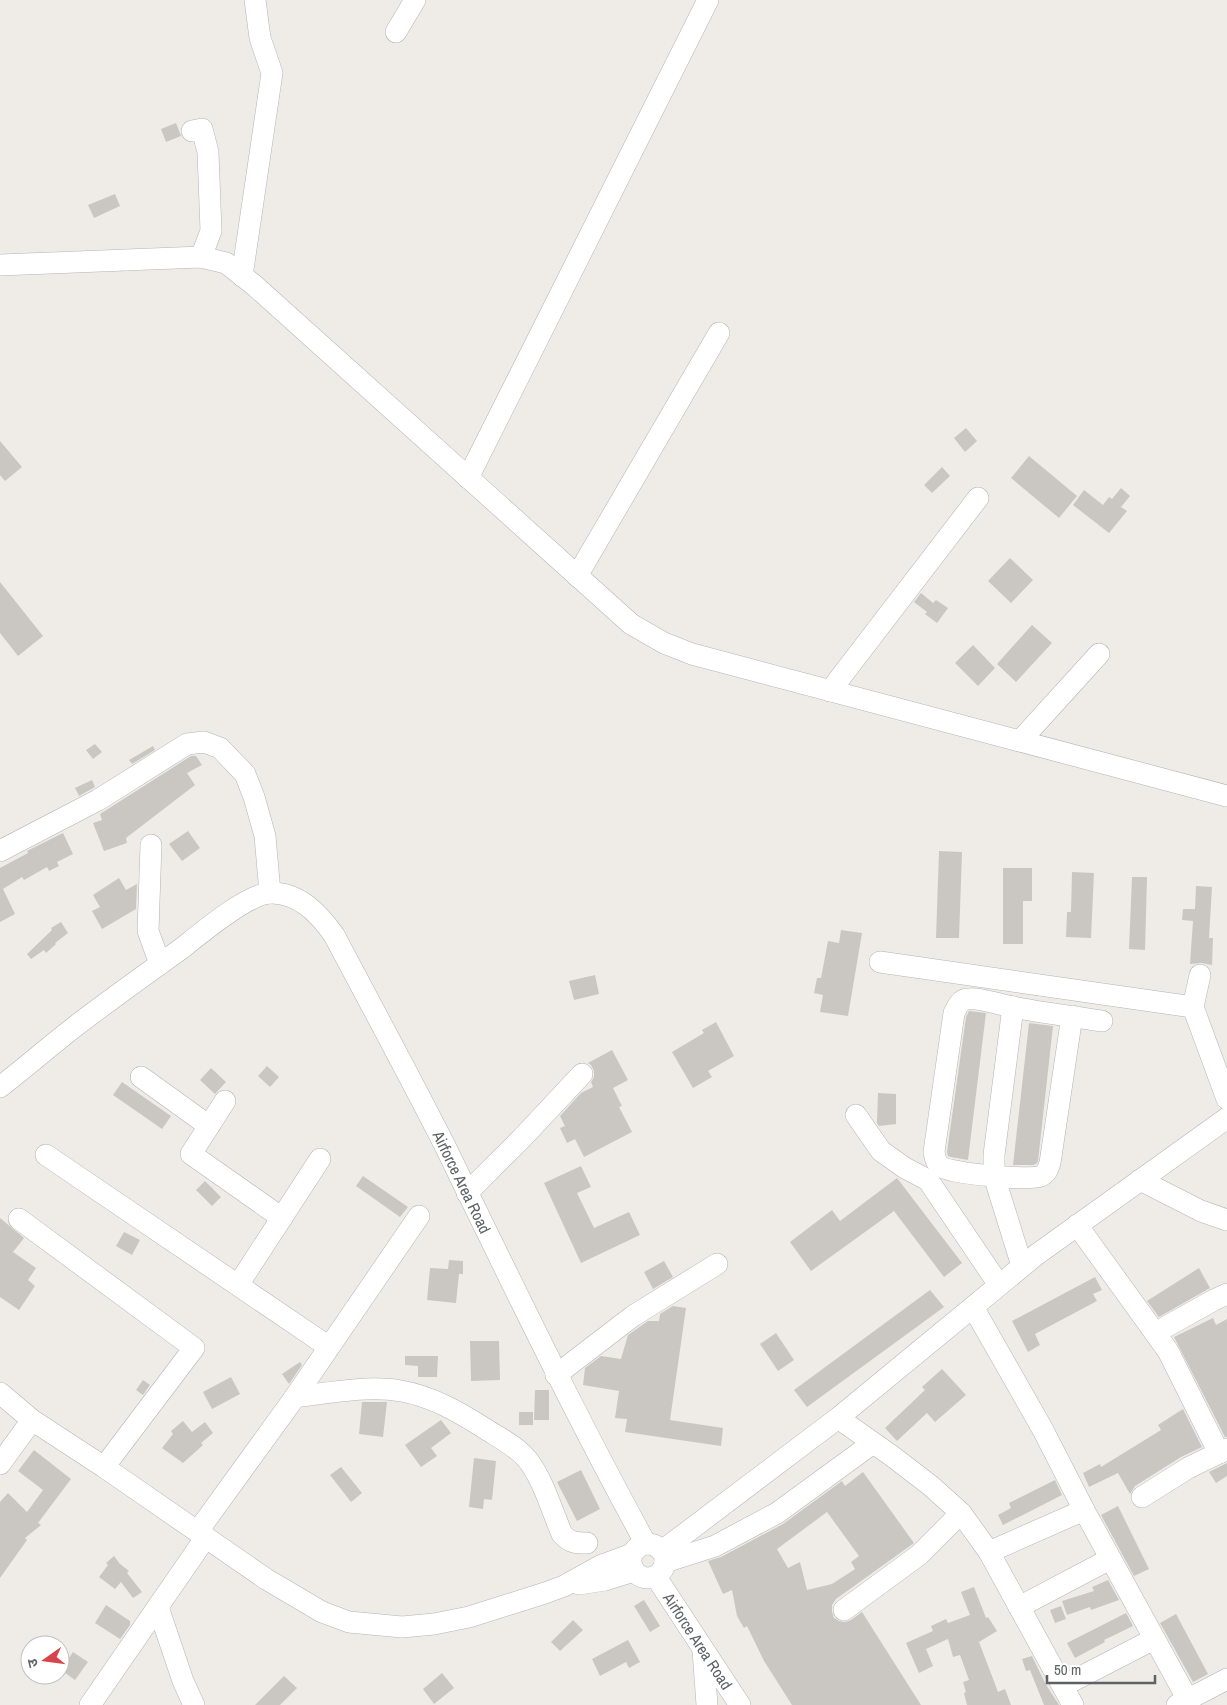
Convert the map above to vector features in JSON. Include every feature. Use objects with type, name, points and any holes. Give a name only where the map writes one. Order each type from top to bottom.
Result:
[{"type":"street","points":[[242,276],[272,73],[260,38],[255,0]]},
{"type":"street","points":[[396,32],[414,0]]},
{"type":"street","points":[[468,478],[708,0]]},
{"type":"street","points":[[192,131],[202,130],[208,152],[210,231],[201,257]]},
{"type":"street","points":[[0,265],[201,257],[226,263],[631,624],[664,643],[692,654],[1227,796]]},
{"type":"street","points":[[577,576],[719,334]]},
{"type":"street","points":[[830,691],[978,498]]},
{"type":"street","points":[[1020,741],[1099,654]]},
{"type":"street","points":[[0,1088],[76,1026],[228,914],[255,897],[270,893],[265,836],[254,797],[245,774],[220,748],[204,742],[186,744],[98,800],[1,850]]},
{"type":"street","points":[[150,845],[148,931],[160,964]]},
{"type":"street","name":"Airforce Area Road","points":[[270,893],[290,896],[306,904],[320,915],[334,935],[410,1079],[649,1560],[740,1705]]},
{"type":"street","points":[[880,962],[1193,1007]]},
{"type":"street","points":[[1200,975],[1193,1007],[1227,1099]]},
{"type":"street","points":[[1072,1016],[1050,1163],[1046,1173],[1039,1177],[1031,1178],[994,1176],[948,1169],[941,1166],[936,1161],[934,1152],[954,1013],[958,1004],[965,999],[974,1000],[1013,1008],[1072,1016],[1102,1021]]},
{"type":"street","points":[[1013,1008],[994,1155],[994,1176],[1022,1266]]},
{"type":"street","points":[[467,1193],[582,1074]]},
{"type":"street","points":[[141,1077],[209,1126]]},
{"type":"street","points":[[225,1101],[191,1154],[282,1218]]},
{"type":"street","points":[[856,1115],[881,1151],[905,1168],[928,1180],[999,1285]]},
{"type":"street","points":[[649,1560],[838,1418],[1022,1266],[1227,1118]]},
{"type":"street","points":[[46,1155],[329,1347]]},
{"type":"street","points":[[238,1285],[320,1159]]},
{"type":"street","points":[[1140,1180],[1201,1211],[1227,1220]]},
{"type":"street","points":[[90,1705],[158,1607],[202,1534],[419,1216]]},
{"type":"street","points":[[19,1219],[194,1348],[104,1467]]},
{"type":"street","points":[[1078,1226],[1168,1351],[1223,1451],[1188,1468],[1142,1497]]},
{"type":"street","points":[[556,1375],[633,1316],[717,1264]]},
{"type":"street","points":[[1155,1334],[1227,1294]]},
{"type":"street","points":[[973,1307],[1039,1422],[1154,1639],[1182,1702],[1227,1679]]},
{"type":"street","points":[[295,1397],[373,1389],[401,1391],[427,1398],[460,1413],[526,1457],[536,1471],[562,1534],[573,1543],[587,1542]]},
{"type":"street","points":[[0,1393],[32,1420],[274,1584],[322,1612],[349,1622],[402,1627],[434,1624],[469,1617],[564,1586],[602,1565],[649,1560],[715,1546],[769,1517],[873,1442]]},
{"type":"street","points":[[838,1418],[931,1486],[961,1513],[989,1552],[1074,1705]]},
{"type":"street","points":[[0,1464],[32,1420]]},
{"type":"street","points":[[989,1552],[1084,1510]]},
{"type":"street","points":[[844,1610],[919,1555],[961,1513]]},
{"type":"street","points":[[1019,1607],[1110,1559]]},
{"type":"street","points":[[158,1607],[182,1681],[194,1705]]},
{"type":"street","points":[[1063,1686],[1154,1639]]},
{"type":"street","points":[[702,1647],[707,1705]]},
{"type":"building","points":[[176,123],[181,136],[166,142],[161,129]]},
{"type":"building","points":[[115,194],[120,206],[94,218],[88,205]]},
{"type":"building","points":[[966,428],[977,441],[965,452],[954,438]]},
{"type":"building","points":[[0,441],[22,467],[5,481],[0,475]]},
{"type":"building","points":[[1029,456],[1077,496],[1059,518],[1011,478]]},
{"type":"building","points":[[942,467],[950,476],[932,493],[924,485]]},
{"type":"building","points":[[1121,488],[1130,496],[1121,507],[1127,511],[1109,533],[1073,505],[1084,490],[1103,505],[1109,497],[1112,499]]},
{"type":"building","points":[[1010,558],[1033,580],[1011,603],[988,581]]},
{"type":"building","points":[[0,582],[43,636],[18,656],[0,633]]},
{"type":"building","points":[[921,593],[933,603],[936,600],[948,608],[937,623],[914,602]]},
{"type":"building","points":[[1032,625],[1052,643],[1016,682],[997,664]]},
{"type":"building","points":[[973,645],[995,668],[978,686],[955,663]]},
{"type":"building","points":[[95,744],[102,752],[93,759],[86,750]]},
{"type":"building","points":[[153,746],[155,750],[132,764],[129,760]]},
{"type":"building","points":[[191,756],[196,756],[202,765],[187,773],[195,785],[126,838],[127,843],[104,851],[93,823],[102,820],[100,814]]},
{"type":"building","points":[[92,780],[95,787],[79,796],[75,788]]},
{"type":"building","points":[[188,831],[200,848],[182,861],[169,844]]},
{"type":"building","points":[[63,833],[73,854],[57,862],[59,866],[49,871],[47,867],[24,880],[22,877],[3,889],[15,914],[0,922],[0,868],[28,853],[27,851]]},
{"type":"building","points":[[939,851],[962,852],[959,938],[936,938]]},
{"type":"building","points":[[1003,868],[1032,868],[1032,901],[1023,901],[1023,944],[1003,944]]},
{"type":"building","points":[[1072,872],[1094,873],[1091,938],[1066,937],[1067,912],[1071,912]]},
{"type":"building","points":[[1132,877],[1147,877],[1145,950],[1129,949]]},
{"type":"building","points":[[119,878],[126,890],[137,884],[136,909],[102,929],[92,911],[100,907],[93,895]]},
{"type":"building","points":[[1196,886],[1212,887],[1209,938],[1213,938],[1212,965],[1202,963],[1190,964],[1193,921],[1182,920],[1183,909],[1195,909]]},
{"type":"building","points":[[61,922],[68,933],[46,953],[44,950],[31,959],[27,954],[52,930],[51,928]]},
{"type":"building","points":[[841,930],[862,933],[848,1016],[820,1012],[823,995],[814,993],[817,978],[821,978],[828,941],[839,943]]},
{"type":"building","points":[[595,975],[599,994],[574,1000],[569,981]]},
{"type":"building","points":[[969,1011],[986,1013],[968,1160],[948,1156],[947,1152],[966,1017]]},
{"type":"building","points":[[716,1022],[734,1056],[708,1071],[712,1077],[693,1088],[672,1052],[704,1033],[702,1030]]},
{"type":"building","points":[[1029,1023],[1053,1026],[1038,1161],[1033,1165],[1013,1165]]},
{"type":"building","points":[[612,1050],[628,1080],[613,1088],[622,1106],[619,1107],[632,1132],[584,1157],[575,1139],[567,1143],[560,1128],[565,1126],[560,1116],[581,1093],[593,1087],[591,1082],[594,1077],[594,1071],[588,1063]]},
{"type":"building","points":[[267,1066],[279,1077],[270,1087],[258,1076]]},
{"type":"building","points":[[211,1068],[226,1082],[215,1094],[200,1080]]},
{"type":"building","points":[[122,1082],[171,1116],[162,1129],[113,1095]]},
{"type":"building","points":[[878,1093],[896,1094],[896,1124],[879,1126],[877,1123]]},
{"type":"building","points":[[581,1166],[591,1187],[577,1193],[594,1228],[629,1212],[640,1235],[581,1263],[544,1183]]},
{"type":"building","points":[[363,1176],[408,1207],[400,1217],[356,1186]]},
{"type":"building","points":[[897,1178],[962,1263],[944,1277],[894,1211],[811,1271],[790,1242],[832,1210],[840,1221]]},
{"type":"building","points":[[205,1181],[221,1197],[212,1206],[196,1190]]},
{"type":"building","points":[[0,1218],[24,1238],[13,1252],[36,1268],[28,1280],[35,1286],[19,1310],[0,1297]]},
{"type":"building","points":[[124,1232],[140,1240],[132,1255],[116,1246]]},
{"type":"building","points":[[449,1260],[463,1261],[463,1274],[459,1274],[456,1303],[427,1300],[430,1268],[448,1269]]},
{"type":"building","points":[[664,1261],[673,1277],[653,1289],[644,1272]]},
{"type":"building","points":[[1199,1268],[1210,1288],[1159,1317],[1147,1301]]},
{"type":"building","points":[[1095,1277],[1102,1290],[1093,1294],[1097,1301],[1035,1334],[1040,1345],[1028,1352],[1012,1321]]},
{"type":"building","points":[[930,1290],[944,1307],[807,1407],[794,1390]]},
{"type":"building","points":[[673,1306],[686,1308],[670,1420],[723,1428],[721,1446],[625,1432],[627,1419],[615,1418],[619,1391],[583,1385],[585,1368],[601,1356],[621,1359],[628,1335],[648,1321],[659,1321],[660,1314]]},
{"type":"building","points":[[1213,1318],[1216,1325],[1227,1319],[1227,1437],[1225,1437],[1174,1337]]},
{"type":"building","points":[[776,1333],[794,1360],[778,1371],[760,1344]]},
{"type":"building","points":[[470,1341],[499,1341],[500,1380],[471,1381]]},
{"type":"building","points":[[405,1356],[438,1356],[437,1377],[418,1377],[418,1366],[405,1365]]},
{"type":"building","points":[[300,1362],[302,1365],[289,1384],[282,1374]]},
{"type":"building","points":[[942,1369],[966,1395],[935,1422],[927,1413],[897,1441],[885,1428],[925,1390],[922,1387]]},
{"type":"building","points":[[231,1377],[240,1394],[212,1409],[203,1392]]},
{"type":"building","points":[[143,1380],[150,1385],[143,1395],[136,1390]]},
{"type":"building","points":[[535,1390],[549,1390],[549,1420],[534,1420]]},
{"type":"building","points":[[362,1402],[387,1402],[383,1437],[359,1434]]},
{"type":"building","points":[[1183,1409],[1202,1447],[1181,1457],[1135,1486],[1130,1494],[1118,1473],[1089,1487],[1083,1473],[1100,1464],[1101,1467],[1161,1430],[1158,1425]]},
{"type":"building","points":[[519,1412],[533,1412],[533,1425],[519,1425]]},
{"type":"building","points":[[441,1420],[451,1433],[431,1448],[437,1456],[421,1467],[405,1445]]},
{"type":"building","points":[[183,1421],[192,1432],[205,1422],[213,1433],[183,1463],[162,1448],[173,1434],[171,1431]]},
{"type":"building","points":[[34,1450],[71,1479],[38,1523],[41,1525],[25,1538],[27,1540],[0,1578],[0,1502],[8,1493],[27,1512],[43,1490],[18,1471]]},
{"type":"building","points":[[474,1458],[496,1461],[492,1500],[484,1499],[483,1509],[469,1507]]},
{"type":"building","points":[[1227,1463],[1227,1476],[1216,1483],[1209,1472]]},
{"type":"building","points":[[341,1467],[362,1493],[351,1502],[330,1475]]},
{"type":"building","points":[[581,1470],[600,1509],[577,1521],[557,1482]]},
{"type":"building","points":[[863,1472],[914,1543],[836,1599],[832,1605],[834,1618],[845,1622],[862,1612],[921,1705],[792,1705],[764,1661],[747,1626],[744,1628],[737,1616],[732,1590],[723,1594],[708,1561],[721,1557],[783,1524],[842,1481],[845,1486]],"holes":[[[827,1512],[859,1556],[851,1562],[855,1569],[832,1584],[807,1590],[800,1562],[788,1568],[777,1549]]]},
{"type":"building","points":[[1055,1480],[1062,1495],[1003,1525],[998,1515],[1011,1508],[1009,1503]]},
{"type":"building","points":[[1118,1506],[1149,1569],[1134,1576],[1101,1515]]},
{"type":"building","points":[[114,1556],[129,1571],[127,1573],[142,1592],[133,1598],[121,1582],[115,1589],[99,1577],[108,1565],[106,1563]]},
{"type":"building","points":[[1108,1580],[1119,1600],[1091,1610],[1090,1607],[1067,1615],[1062,1601],[1094,1591],[1092,1587]]},
{"type":"building","points":[[974,1587],[986,1618],[988,1617],[997,1631],[979,1642],[998,1692],[1005,1689],[1011,1705],[967,1705],[963,1682],[969,1680],[960,1655],[953,1657],[948,1639],[926,1649],[933,1666],[919,1673],[906,1643],[933,1631],[931,1626],[946,1619],[948,1623],[970,1615],[961,1592]]},
{"type":"building","points":[[644,1600],[660,1626],[650,1632],[634,1606]]},
{"type":"building","points":[[106,1605],[130,1621],[130,1625],[120,1639],[95,1623]]},
{"type":"building","points":[[1061,1606],[1066,1619],[1055,1623],[1050,1610]]},
{"type":"building","points":[[1126,1613],[1133,1626],[1104,1640],[1105,1642],[1075,1658],[1067,1643]]},
{"type":"building","points":[[1176,1614],[1208,1674],[1193,1682],[1160,1623]]},
{"type":"building","points":[[573,1620],[583,1630],[560,1651],[551,1642]]},
{"type":"building","points":[[628,1640],[640,1662],[629,1668],[626,1662],[600,1676],[592,1659]]},
{"type":"building","points":[[73,1652],[88,1662],[75,1680],[70,1676],[70,1656]]},
{"type":"building","points":[[1032,1656],[1045,1683],[1059,1705],[1044,1705],[1030,1670],[1026,1671],[1022,1659]]},
{"type":"building","points":[[442,1673],[454,1688],[434,1704],[423,1689]]},
{"type":"building","points":[[284,1676],[297,1688],[280,1705],[255,1705]]}]
